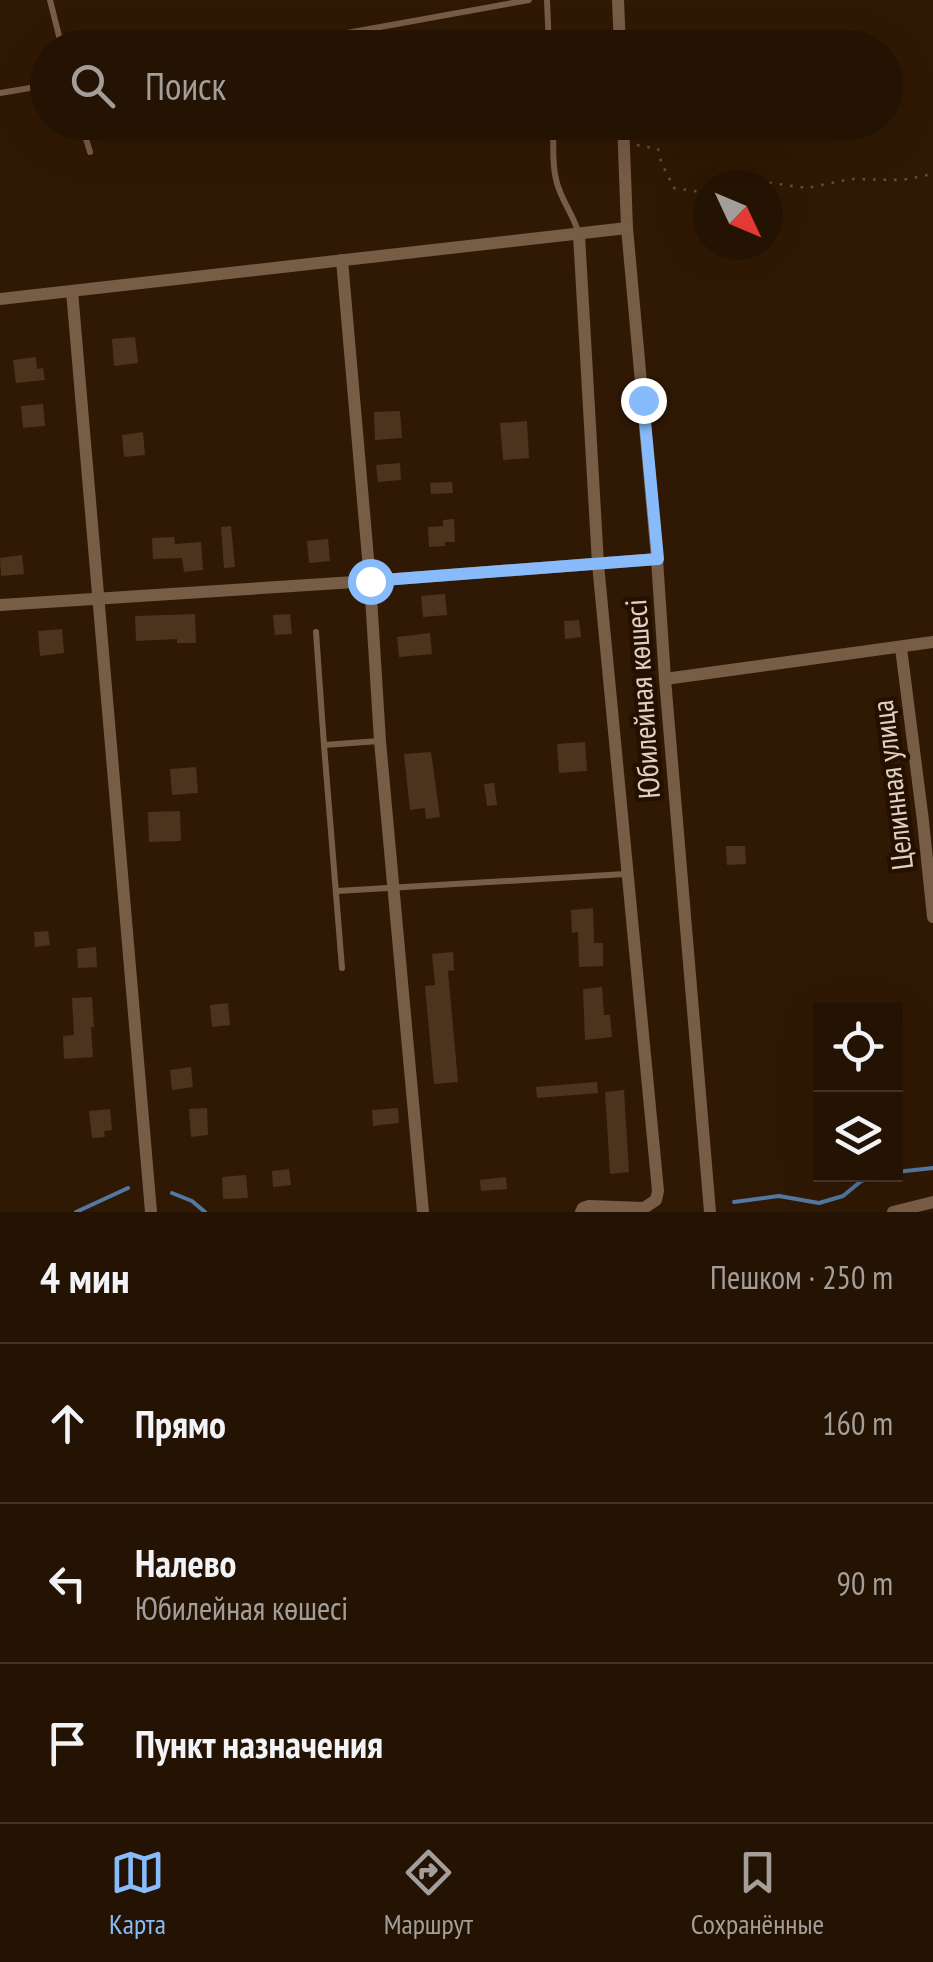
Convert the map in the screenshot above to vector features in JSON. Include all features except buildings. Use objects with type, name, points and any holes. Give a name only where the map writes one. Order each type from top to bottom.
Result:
[{"type":"street","points":[[618,0],[619,30]]},
{"type":"street","name":"Юбилейная көшесі","points":[[624,140],[627,228],[658,559],[710,1212]]},
{"type":"street","points":[[0,299],[627,228]]},
{"type":"street","points":[[579,235],[598,564],[658,1190],[656,1200],[644,1208],[589,1206],[581,1212]]},
{"type":"street","points":[[342,260],[422,1212]]},
{"type":"street","points":[[72,291],[150,1212]]},
{"type":"street","points":[[0,605],[658,559]]},
{"type":"street","points":[[665,679],[933,642]]},
{"type":"street","name":"Целинная улица","points":[[901,648],[933,917]]},
{"type":"street","points":[[893,1212],[933,1202]]},
{"type":"lane","points":[[50,0],[58,30]]},
{"type":"lane","points":[[363,30],[529,0]]},
{"type":"lane","points":[[547,0],[549,30]]},
{"type":"lane","points":[[0,93],[30,88]]},
{"type":"lane","points":[[87,140],[90,152]]},
{"type":"lane","points":[[554,140],[556,179],[579,235]]},
{"type":"lane","points":[[316,632],[342,968]]},
{"type":"lane","points":[[324,745],[380,741]]},
{"type":"lane","points":[[337,891],[628,874]]},
{"type":"path","points":[[624,143],[658,149],[674,188],[693,191]]},
{"type":"path","points":[[783,184],[807,188],[851,179],[902,180],[933,174]]},
{"type":"waterway","points":[[903,1171],[933,1168]]},
{"type":"waterway","points":[[734,1202],[779,1196],[819,1203],[843,1196],[860,1182]]},
{"type":"waterway","points":[[76,1212],[128,1188]]},
{"type":"waterway","points":[[172,1193],[192,1201],[205,1212]]},
{"type":"route","points":[[370,581],[658,559],[643,400]]}]
